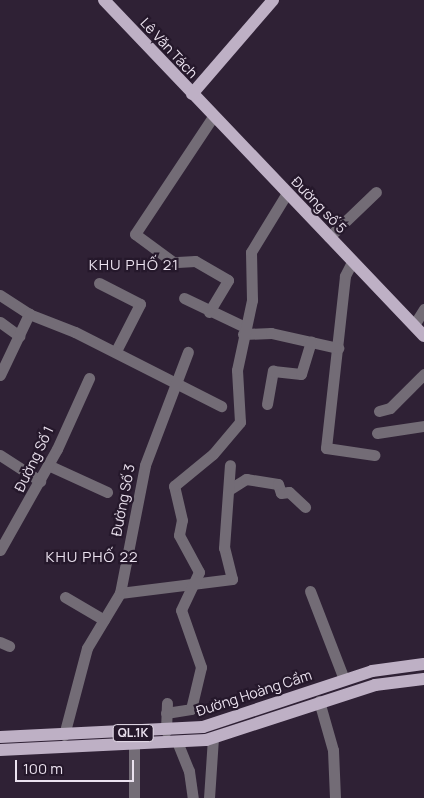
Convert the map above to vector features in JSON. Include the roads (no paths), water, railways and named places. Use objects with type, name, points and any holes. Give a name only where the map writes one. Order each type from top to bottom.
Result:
[{"type":"main road","points":[[192,94],[273,0]]},
{"type":"main road","name":"Lê Văn Tách","points":[[107,1],[192,94]]},
{"type":"main road","name":"Đường số 5","points":[[192,94],[212,118],[424,336]]},
{"type":"main road","name":"Đường Hoàng Cầm","points":[[0,737],[166,732],[203,727],[344,679],[424,664]]},
{"type":"main road","name":"Đường Hoàng Cầm","points":[[0,750],[178,744],[213,738],[319,701],[375,685],[424,679]]},
{"type":"street","points":[[209,312],[228,280],[195,261],[173,262],[135,234],[212,118]]},
{"type":"street","points":[[329,237],[376,192]]},
{"type":"street","points":[[166,732],[166,708],[191,710],[200,667],[181,610],[198,580],[198,565],[179,535],[182,520],[174,486],[213,454],[240,422],[237,370],[252,300],[251,252],[287,193]]},
{"type":"street","points":[[352,262],[346,276],[326,448],[374,455]]},
{"type":"street","points":[[99,283],[140,304],[116,351]]},
{"type":"street","points":[[0,295],[29,314],[116,351],[221,406]]},
{"type":"street","points":[[184,298],[244,331],[272,332],[338,348]]},
{"type":"street","points":[[414,325],[424,309]]},
{"type":"street","points":[[0,375],[29,314]]},
{"type":"street","points":[[0,322],[19,336]]},
{"type":"street","points":[[267,404],[273,371],[301,374],[311,342]]},
{"type":"street","name":"Đường Số 3","points":[[64,735],[85,653],[120,593],[145,465],[174,383],[188,352]]},
{"type":"street","points":[[380,411],[390,408],[424,374]]},
{"type":"street","name":"Đường Số 1","points":[[0,549],[40,481],[88,378]]},
{"type":"street","points":[[377,433],[424,426]]},
{"type":"street","points":[[0,455],[40,481]]},
{"type":"street","points":[[48,465],[106,492]]},
{"type":"street","points":[[120,593],[198,580],[232,579],[224,548],[230,489],[230,465]]},
{"type":"street","points":[[230,489],[246,480],[278,484],[281,493],[289,492],[305,507]]},
{"type":"street","points":[[310,591],[344,679]]},
{"type":"street","points":[[65,597],[104,620]]},
{"type":"street","points":[[319,701],[333,750],[335,798]]},
{"type":"street","points":[[209,798],[213,738]]},
{"type":"street","points":[[178,744],[189,771],[193,798]]},
{"type":"street","points":[[134,746],[134,798]]},
{"type":"district","name":"KHU PHỐ 21","points":[[134,265]]},
{"type":"district","name":"KHU PHỐ 22","points":[[92,557]]}]
